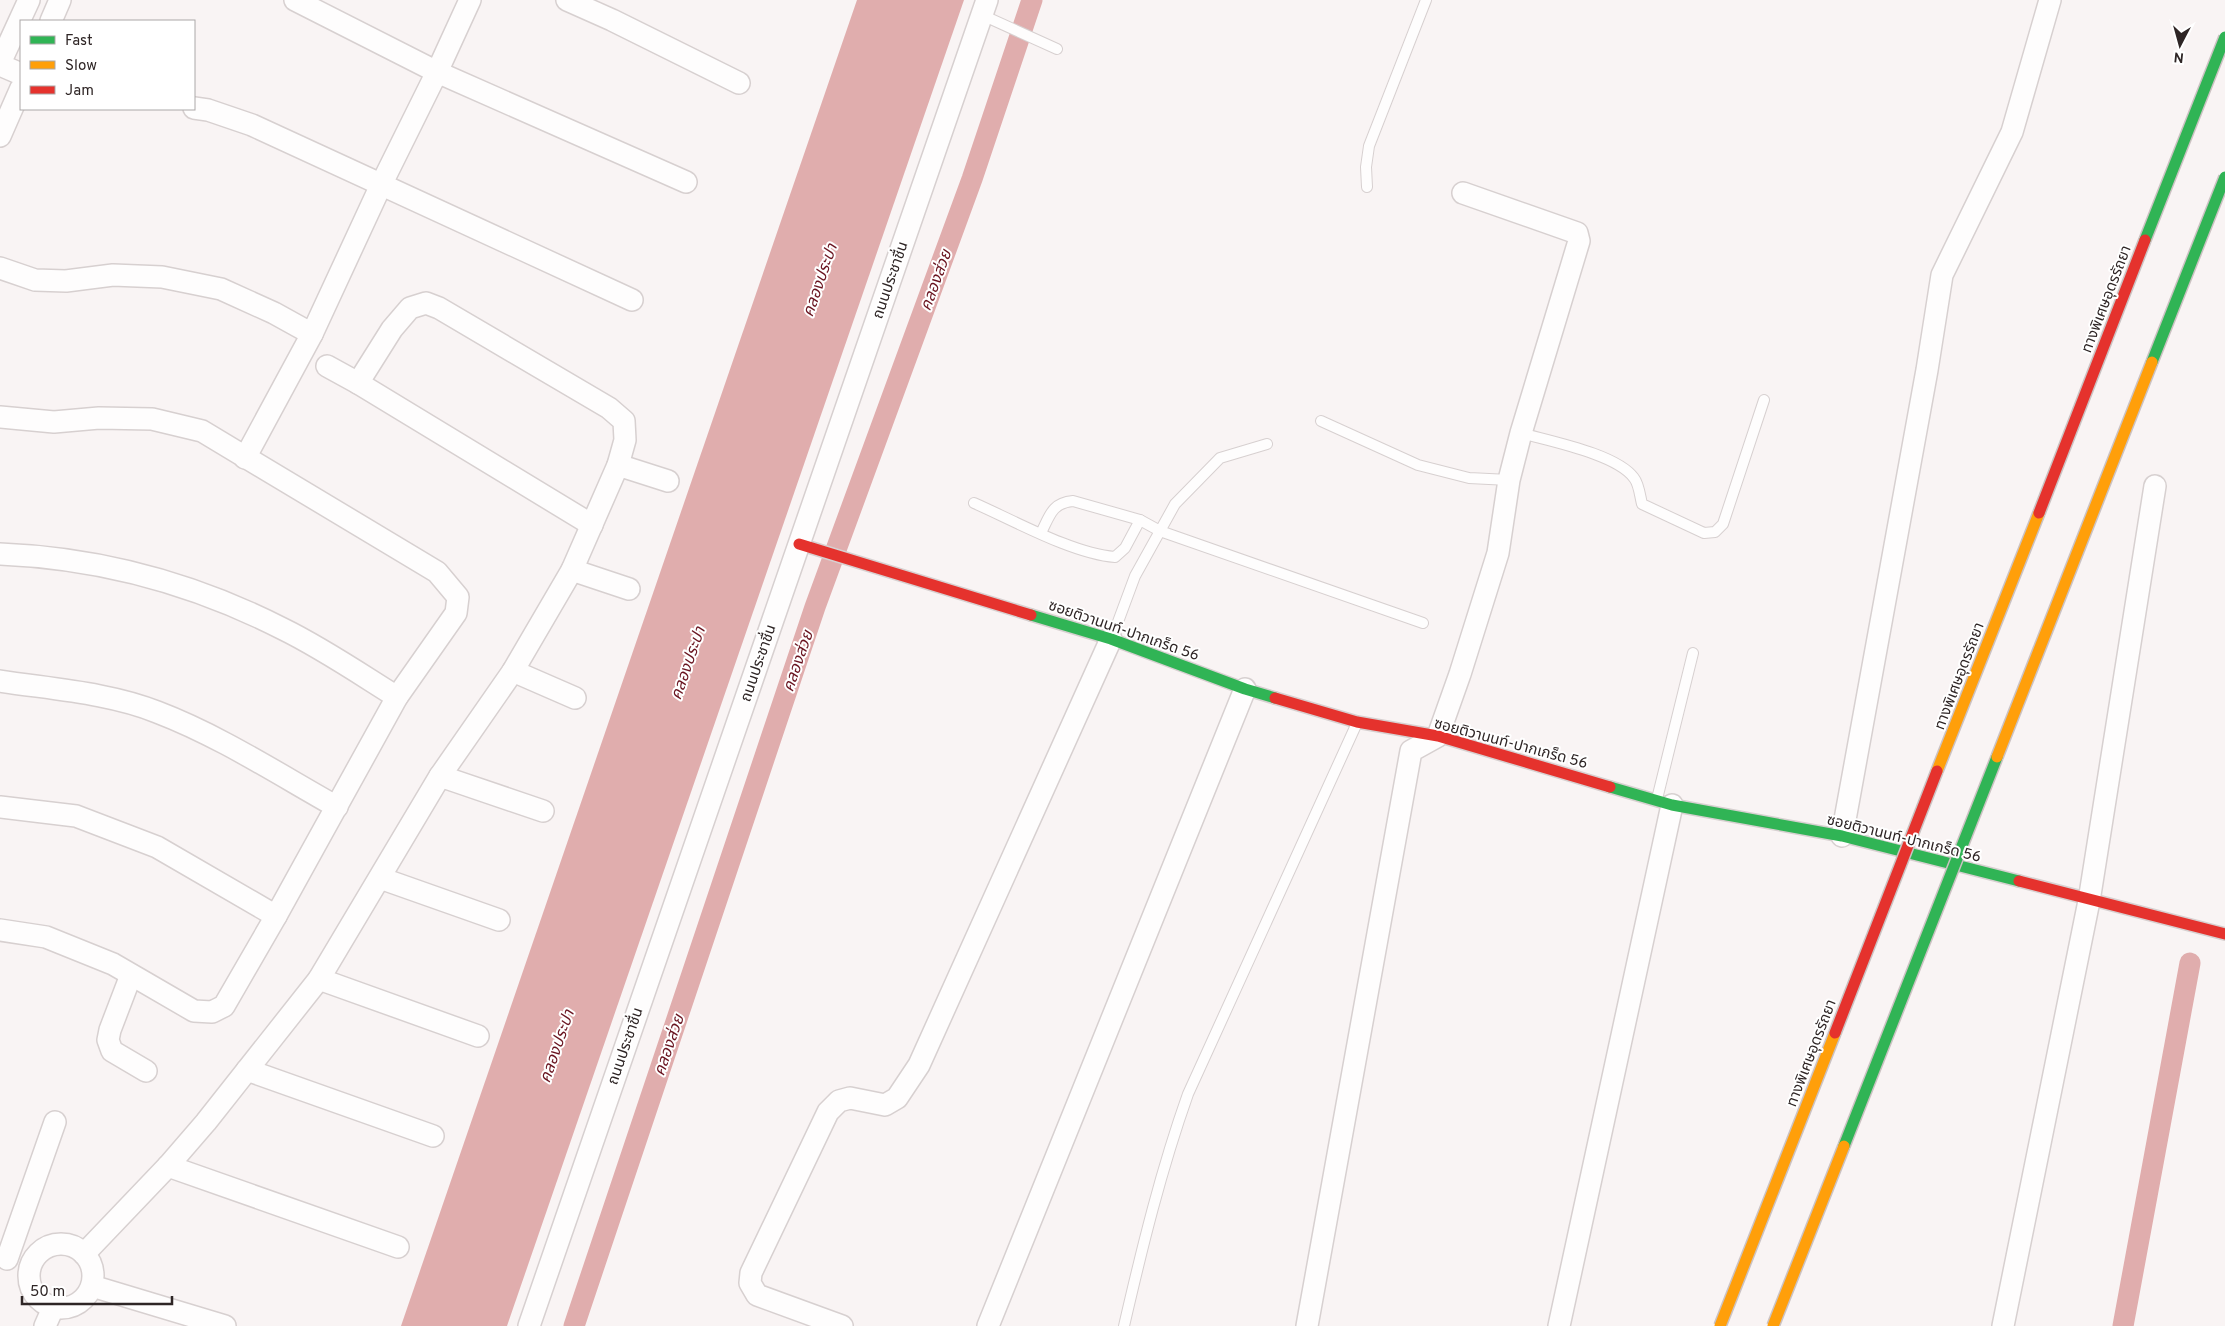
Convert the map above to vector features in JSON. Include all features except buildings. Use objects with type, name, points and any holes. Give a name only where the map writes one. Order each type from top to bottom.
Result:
[{"type":"main road","name":"ทางพิเศษอุดรรัถยา","points":[[1720,1326],[2225,37]]},
{"type":"main road","points":[[1774,1326],[2225,177]]},
{"type":"main road","name":"ซอยติวานนท์-ปากเกร็ด 56","points":[[799,544],[1111,639],[1245,689],[1357,722],[1438,736],[1665,802],[1842,836],[2089,901],[2225,934]]},
{"type":"street","points":[[20,74],[0,64],[29,0]]},
{"type":"street","points":[[51,20],[60,0]]},
{"type":"street","points":[[295,0],[438,72],[686,182]]},
{"type":"street","points":[[245,458],[312,334],[381,186],[438,72],[470,0]]},
{"type":"street","points":[[567,0],[739,82]]},
{"type":"street","points":[[1842,836],[1927,370],[1942,275],[2012,132],[2050,0]]},
{"type":"street","name":"ถนนประชาชื่น","points":[[529,1326],[985,7]]},
{"type":"street","points":[[0,136],[20,90]]},
{"type":"street","points":[[195,108],[208,110],[252,125],[632,300]]},
{"type":"street","points":[[1307,1326],[1411,751],[1438,736],[1460,674],[1498,553],[1510,480],[1521,433],[1579,241],[1577,233],[1464,193]]},
{"type":"street","points":[[0,268],[35,280],[66,281],[112,275],[172,279],[221,289],[274,313],[312,334]]},
{"type":"street","points":[[84,1254],[168,1166],[319,979],[440,776],[513,671],[572,570],[618,465],[625,440],[624,421],[609,408],[426,302],[410,308],[392,329],[358,383]]},
{"type":"street","points":[[327,366],[592,524]]},
{"type":"street","points":[[0,417],[54,422],[100,418],[152,419],[202,431],[437,572],[458,597],[456,613],[397,697],[224,1006],[212,1012],[194,1012],[113,964],[46,937],[0,930]]},
{"type":"street","points":[[618,465],[668,481]]},
{"type":"street","points":[[2003,1326],[2089,901],[2155,486]]},
{"type":"street","points":[[0,554],[36,555],[135,572],[200,592],[284,629],[397,697]]},
{"type":"street","points":[[572,570],[629,590]]},
{"type":"street","points":[[842,1326],[757,1295],[750,1283],[751,1273],[828,1112],[839,1101],[850,1098],[885,1105],[897,1098],[920,1065],[1111,639]]},
{"type":"street","points":[[513,671],[575,698]]},
{"type":"street","points":[[0,681],[94,695],[156,711],[225,744],[336,806]]},
{"type":"street","points":[[988,1326],[1245,689]]},
{"type":"street","points":[[440,776],[543,811]]},
{"type":"street","points":[[1559,1326],[1665,802]]},
{"type":"street","points":[[0,807],[76,816],[157,847],[276,916]]},
{"type":"street","points":[[380,878],[499,920]]},
{"type":"street","points":[[131,976],[108,1040],[112,1051],[146,1071]]},
{"type":"street","points":[[319,979],[478,1036]]},
{"type":"street","points":[[247,1070],[433,1136]]},
{"type":"street","points":[[30,1266],[4,1258],[55,1122]]},
{"type":"street","points":[[168,1166],[398,1247]]},
{"type":"street","points":[[54,1245],[65,1245],[75,1248],[84,1254],[92,1269],[92,1286],[86,1296],[77,1304],[49,1317],[29,1284],[30,1266],[40,1253],[54,1245]]},
{"type":"street","points":[[92,1286],[225,1326]]},
{"type":"lane","points":[[1367,187],[1366,167],[1369,146],[1426,0]]},
{"type":"lane","points":[[985,7],[1058,49]]},
{"type":"lane","points":[[1521,433],[1595,453],[1623,467],[1635,479],[1642,504],[1704,534],[1714,532],[1723,524],[1764,400]]},
{"type":"lane","points":[[1321,421],[1418,465],[1469,478],[1510,480]]},
{"type":"lane","points":[[1111,639],[1135,576],[1175,504],[1220,458],[1266,444]]},
{"type":"lane","points":[[1041,533],[1054,508],[1062,502],[1073,500],[1140,520],[1160,531],[1424,623]]},
{"type":"lane","points":[[974,503],[1075,548],[1102,556],[1115,556],[1125,548],[1140,520]]},
{"type":"lane","points":[[1665,802],[1693,653]]},
{"type":"lane","points":[[1124,1326],[1154,1206],[1174,1134],[1188,1094],[1357,722]]},
{"type":"water","name":"คลองประปา","points":[[857,0],[964,0],[507,1326],[401,1326]]},
{"type":"waterway","name":"คลองส่วย","points":[[574,1326],[815,607],[972,179],[1032,0]]},
{"type":"waterway","points":[[2123,1326],[2190,963]]},
{"type":"traffic: fast","points":[[2145,240],[2225,37]]},
{"type":"traffic: fast","points":[[2152,362],[2225,177]]},
{"type":"traffic: fast","points":[[1031,615],[1111,639],[1245,689],[1275,698]]},
{"type":"traffic: fast","points":[[1844,1146],[1997,757]]},
{"type":"traffic: fast","points":[[1610,787],[1672,805],[1842,836],[2019,881]]},
{"type":"traffic: jam","points":[[2039,513],[2145,240]]},
{"type":"traffic: jam","points":[[799,544],[1031,615]]},
{"type":"traffic: jam","points":[[1275,698],[1357,722],[1438,736],[1610,787]]},
{"type":"traffic: jam","points":[[1835,1033],[1937,771]]},
{"type":"traffic: jam","points":[[2019,881],[2225,934]]},
{"type":"traffic: slow","points":[[1997,757],[2152,362]]},
{"type":"traffic: slow","points":[[1937,771],[2039,513]]},
{"type":"traffic: slow","points":[[1720,1326],[1835,1033]]},
{"type":"traffic: slow","points":[[1773,1326],[1844,1146]]}]
